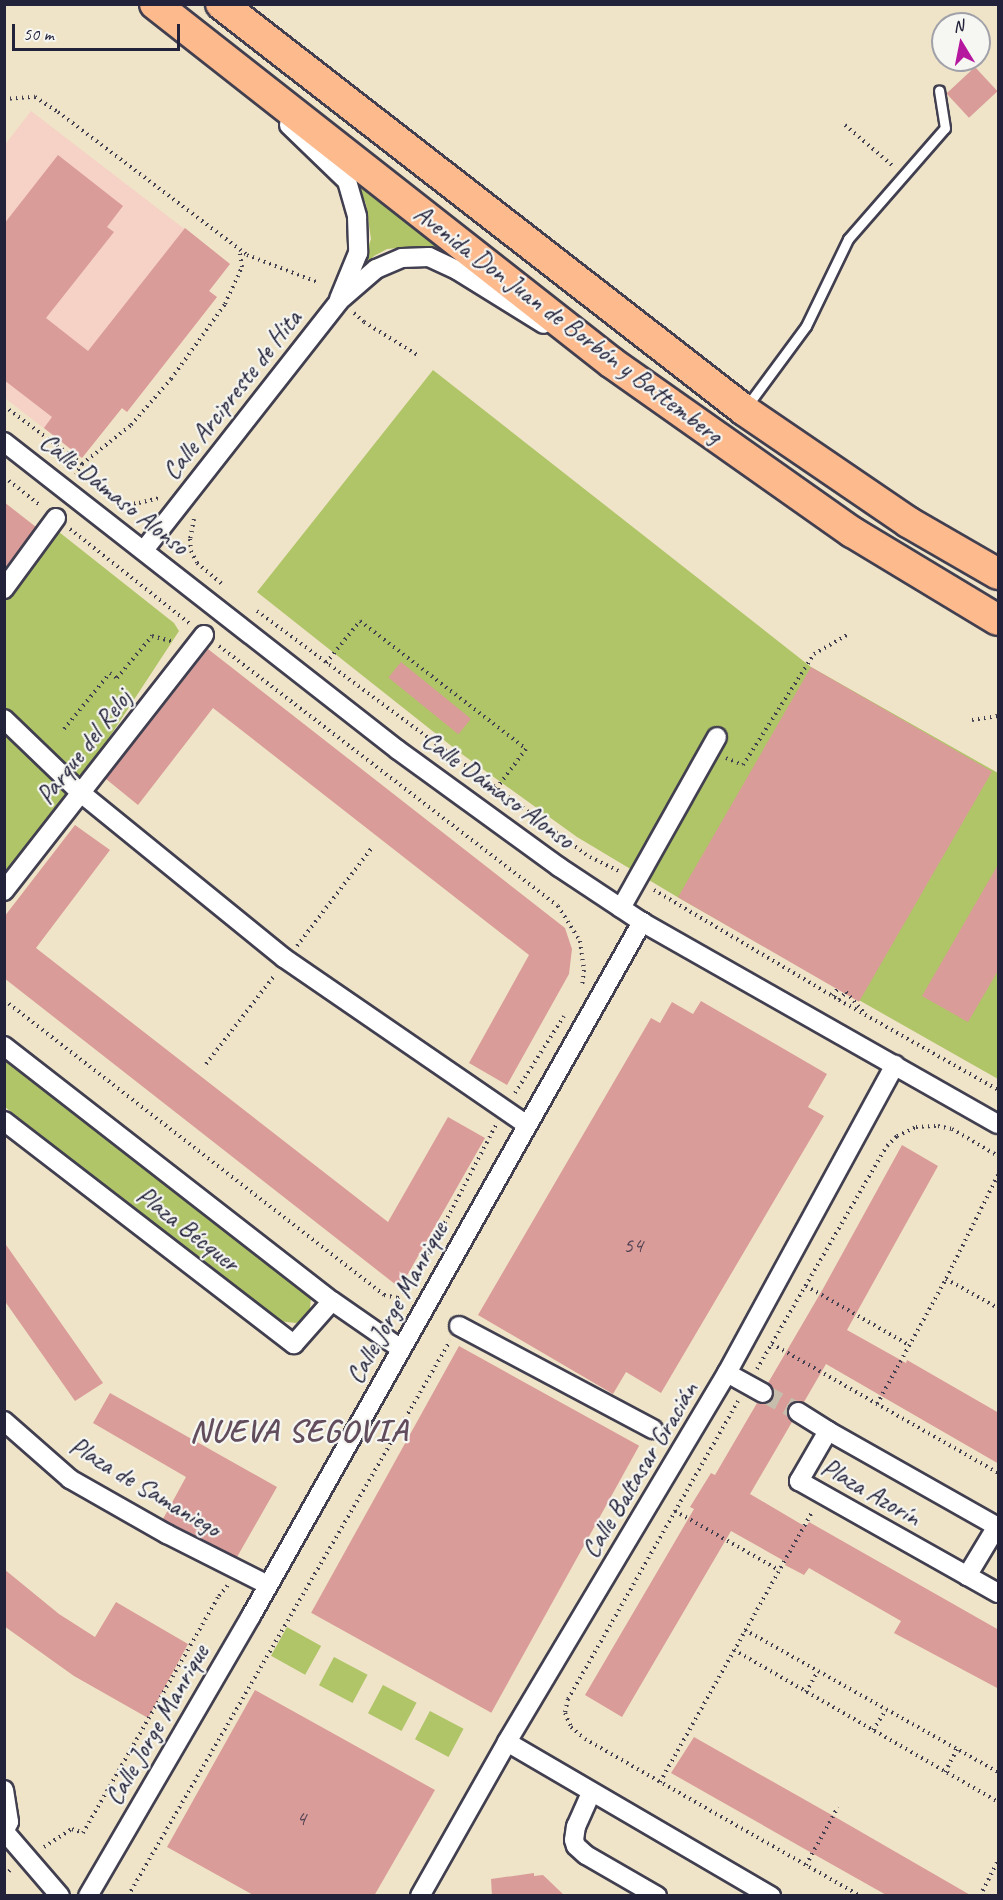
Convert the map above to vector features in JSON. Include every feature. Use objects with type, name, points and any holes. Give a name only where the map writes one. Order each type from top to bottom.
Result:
[{"type":"main road","name":"Avenida Don Juan de Borbón y Battemberg","points":[[155,4],[612,363],[852,532],[999,620]]},
{"type":"main road","name":"Avenida Don Juan de Borbón y Battemberg","points":[[221,4],[744,410],[900,517],[999,574]]},
{"type":"street","name":"Calle Arcipreste de Hita","points":[[198,38],[347,182],[357,217],[358,253],[339,301]]},
{"type":"street","name":"Calle Arcipreste de Hita","points":[[144,550],[339,301],[376,269],[402,258],[429,257],[457,270],[612,363]]},
{"type":"street","name":"Calle Dámaso Alonso","points":[[4,441],[398,750],[559,867],[642,922],[999,1124]]},
{"type":"street","points":[[4,589],[57,518]]},
{"type":"street","name":"Parque del Reloj","points":[[4,891],[199,642]]},
{"type":"street","points":[[4,719],[81,793],[284,958],[527,1125]]},
{"type":"street","points":[[621,908],[713,744]]},
{"type":"street","name":"Calle Jorge Manrique","points":[[88,1896],[268,1585],[642,922]]},
{"type":"street","name":"Plaza Bécquer","points":[[4,1046],[332,1301],[401,1349]]},
{"type":"street","name":"Calle Baltasar Gracián","points":[[420,1896],[507,1742],[728,1373],[895,1065]]},
{"type":"street","name":"Plaza Bécquer","points":[[4,1121],[294,1344],[332,1301]]},
{"type":"street","points":[[459,1326],[653,1429]]},
{"type":"street","points":[[728,1373],[755,1389]]},
{"type":"street","name":"Plaza Azorín","points":[[798,1412],[998,1527],[967,1576]]},
{"type":"street","name":"Plaza de Samaniego","points":[[4,1421],[70,1479],[167,1534],[268,1585]]},
{"type":"street","name":"Plaza Azorín","points":[[828,1431],[799,1481],[999,1593]]},
{"type":"street","points":[[507,1742],[771,1896]]},
{"type":"street","points":[[4,1790],[9,1822],[5,1832],[60,1896]]},
{"type":"street","points":[[591,1793],[576,1826],[574,1840],[576,1846],[586,1855],[657,1896]]},
{"type":"lane","points":[[744,410],[759,386],[806,326],[848,239],[945,128],[939,90]]},
{"type":"path","points":[[4,99],[35,97],[58,111],[246,255],[316,282]]},
{"type":"path","points":[[845,125],[904,175]]},
{"type":"path","points":[[74,478],[82,464],[131,425],[171,379],[225,304],[242,267],[239,249]]},
{"type":"path","points":[[346,321],[354,312],[364,322],[419,356]]},
{"type":"path","points":[[4,406],[82,464]]},
{"type":"path","points":[[4,477],[57,518],[199,642],[558,906],[580,940],[583,955],[582,987],[576,996]]},
{"type":"path","points":[[111,504],[139,503],[159,498],[168,491],[195,515],[190,539],[191,551],[197,562],[228,589]]},
{"type":"path","points":[[253,608],[590,856],[638,879],[866,1016],[999,1090]]},
{"type":"path","points":[[326,663],[360,621],[526,749],[496,789]]},
{"type":"path","points":[[713,744],[742,765],[814,654],[848,633]]},
{"type":"path","points":[[64,729],[111,673],[117,678],[152,636],[199,642]]},
{"type":"path","points":[[972,720],[999,716]]},
{"type":"path","points":[[833,996],[838,988]]},
{"type":"path","points":[[839,1000],[846,992],[866,1016]]},
{"type":"path","points":[[4,1000],[384,1295],[398,1298],[407,1293],[504,1109],[570,1006]]},
{"type":"path","points":[[860,1896],[585,1739],[571,1727],[565,1713],[568,1699],[675,1511],[755,1389],[772,1344],[887,1146],[897,1136],[916,1127],[938,1126],[952,1129],[999,1156]]},
{"type":"path","points":[[877,1404],[946,1279],[999,1175]]},
{"type":"path","points":[[946,1279],[999,1308]]},
{"type":"path","points":[[806,1286],[909,1346]]},
{"type":"path","points":[[128,1896],[459,1326]]},
{"type":"path","points":[[772,1344],[999,1473]]},
{"type":"path","points":[[660,1782],[822,1494]]},
{"type":"path","points":[[675,1511],[779,1570]]},
{"type":"path","points":[[38,1851],[72,1829],[83,1833],[219,1596],[240,1571]]},
{"type":"path","points":[[746,1630],[999,1772]]},
{"type":"path","points":[[734,1650],[999,1802]]},
{"type":"path","points":[[806,1692],[818,1671]]},
{"type":"path","points":[[873,1730],[885,1710]]},
{"type":"path","points":[[945,1772],[957,1749]]},
{"type":"path","points":[[806,1865],[838,1807]]},
{"type":"path","points":[[982,1895],[999,1861]]},
{"type":"shaded area","points":[[31,111],[230,264],[209,291],[217,297],[127,412],[121,408],[82,458],[5,398],[4,146]]},
{"type":"green space","points":[[353,175],[444,250],[419,246],[387,249],[374,256],[360,270],[371,239],[366,204]]},
{"type":"green space","points":[[433,370],[811,667],[998,773],[998,1079],[679,898],[577,837],[459,752],[257,592]]},
{"type":"green space","points":[[56,518],[59,532],[174,623],[179,631],[82,779],[72,773],[5,714],[5,589]]},
{"type":"green space","points":[[4,733],[66,793],[70,807],[4,891]]},
{"type":"green space","points":[[4,1058],[300,1285],[311,1297],[309,1318],[296,1323],[278,1321],[5,1107]]},
{"type":"green space","points":[[287,1627],[321,1646],[305,1675],[271,1656]]},
{"type":"green space","points":[[334,1657],[368,1675],[353,1703],[319,1685]]},
{"type":"green space","points":[[383,1685],[417,1703],[402,1731],[368,1713]]},
{"type":"green space","points":[[430,1711],[464,1729],[449,1757],[415,1739]]},
{"type":"building","points":[[970,72],[980,72],[998,91],[969,118],[946,94]]},
{"type":"building","points":[[58,155],[123,206],[107,227],[114,232],[46,318],[88,351],[185,228],[230,264],[209,291],[217,297],[127,412],[122,408],[82,458],[44,428],[52,417],[4,380],[4,224]]},
{"type":"building","points":[[4,502],[36,527],[4,569]]},
{"type":"building","points":[[208,649],[565,928],[572,949],[569,974],[507,1085],[469,1063],[529,955],[213,708],[138,805],[106,779]]},
{"type":"building","points":[[401,662],[471,719],[458,734],[388,678]]},
{"type":"building","points":[[811,667],[992,772],[859,1002],[678,897]]},
{"type":"building","points":[[75,825],[110,850],[36,948],[388,1222],[448,1117],[485,1138],[400,1288],[4,978],[4,917]]},
{"type":"building","points":[[999,863],[999,969],[968,1022],[922,996]]},
{"type":"building","points":[[701,1001],[827,1074],[808,1107],[824,1116],[661,1393],[626,1372],[613,1394],[478,1315],[651,1018],[660,1023],[672,1002],[693,1014]]},
{"type":"building","points":[[902,1145],[938,1166],[847,1330],[906,1363],[907,1360],[999,1413],[999,1464],[826,1364],[804,1402],[793,1402],[788,1407],[788,1417],[792,1422],[750,1494],[806,1527],[809,1522],[999,1630],[999,1689],[894,1633],[901,1621],[809,1568],[804,1575],[785,1565],[786,1562],[731,1531],[622,1717],[585,1695],[694,1509],[690,1507],[711,1473],[715,1475],[757,1403],[764,1404],[772,1399],[774,1392],[768,1383]]},
{"type":"building","points":[[4,1242],[103,1383],[75,1401],[4,1300]]},
{"type":"building","points":[[459,1346],[639,1446],[491,1713],[311,1613]]},
{"type":"building","points":[[110,1393],[277,1487],[237,1557],[163,1519],[186,1477],[93,1423]]},
{"type":"building","points":[[4,1569],[59,1614],[95,1637],[116,1602],[188,1644],[148,1718],[74,1676],[4,1626]]},
{"type":"building","points":[[255,1690],[435,1790],[374,1896],[255,1896],[167,1847]]},
{"type":"building","points":[[694,1737],[972,1896],[888,1896],[671,1773]]},
{"type":"building","points":[[534,1873],[534,1876],[543,1875],[565,1896],[492,1896],[491,1879]]},
{"type":"tunnel","points":[[763,1393],[798,1412]]},
{"type":"district","name":"NUEVA SEGOVIA","points":[[299,1431]]}]
